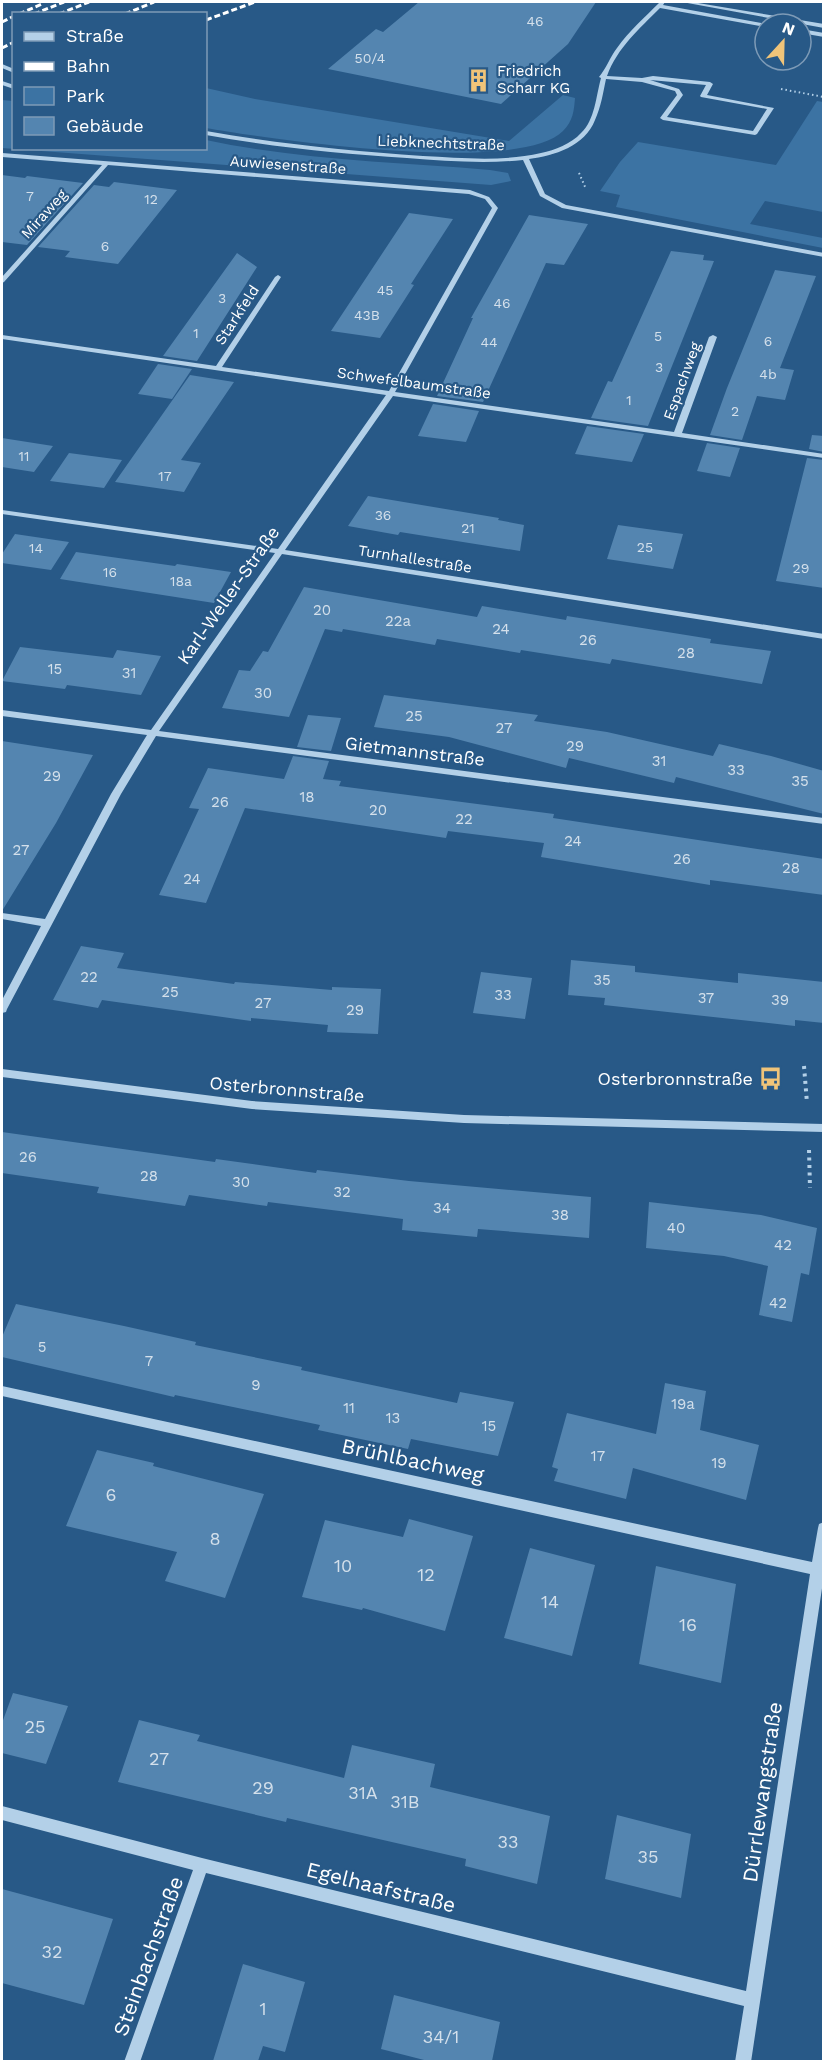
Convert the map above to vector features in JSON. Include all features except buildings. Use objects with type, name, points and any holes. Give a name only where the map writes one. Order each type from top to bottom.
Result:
[{"type":"street","points":[[685,2],[824,26]]},
{"type":"street","points":[[661,4],[753,23]]},
{"type":"street","name":"Liebknechtstraße","points":[[207,133],[251,142],[337,152],[491,160],[525,158],[551,152],[572,144],[585,134],[592,124],[602,77],[616,53],[661,4]]},
{"type":"street","points":[[602,77],[642,80],[677,90],[680,95],[663,118],[754,133],[771,108],[703,96],[710,84],[652,78],[642,80]]},
{"type":"street","name":"Auwiesenstraße","points":[[2,155],[470,192],[487,198],[495,208]]},
{"type":"street","points":[[525,158],[542,195],[564,207],[824,255]]},
{"type":"street","name":"Miraweg","points":[[2,281],[106,164]]},
{"type":"street","name":"Karl-Weller-Straße","points":[[2,1009],[116,794],[153,734],[278,551],[391,393],[495,208]]},
{"type":"street","name":"Starkfeld","points":[[218,369],[278,277]]},
{"type":"street","name":"Schwefelbaumstraße","points":[[2,337],[824,456]]},
{"type":"street","name":"Espachweg","points":[[677,435],[713,337]]},
{"type":"street","name":"Turnhallestraße","points":[[2,512],[278,551],[824,637]]},
{"type":"street","name":"Gietmannstraße","points":[[2,713],[824,821]]},
{"type":"street","points":[[2,916],[47,923]]},
{"type":"street","name":"Osterbronnstraße","points":[[2,1073],[252,1105],[464,1119],[824,1128]]},
{"type":"street","name":"Brühlbachweg","points":[[2,1391],[816,1569]]},
{"type":"street","name":"Dürrlewangstraße","points":[[743,2061],[824,1528]]},
{"type":"street","name":"Egelhaafstraße","points":[[2,1813],[202,1865],[752,2000]]},
{"type":"street","name":"Steinbachstraße","points":[[132,2061],[202,1865]]},
{"type":"green space","points":[[207,88],[255,99],[509,141],[563,95],[575,98],[572,116],[563,131],[537,144],[497,151],[447,153],[391,150],[282,139],[207,128]]},
{"type":"green space","points":[[2,100],[12,101],[12,149],[2,148]]},
{"type":"green space","points":[[817,101],[823,102],[823,212],[765,201],[750,224],[823,238],[823,248],[616,207],[620,195],[600,191],[620,162],[638,142],[776,165]]},
{"type":"green space","points":[[207,140],[312,156],[508,173],[511,181],[491,185],[28,150],[207,150]]},
{"type":"railway","points":[[39,12],[64,2]]},
{"type":"railway","points":[[64,12],[89,2]]},
{"type":"railway","points":[[130,12],[154,2]]},
{"type":"railway","points":[[207,20],[255,2]]},
{"type":"railway","points":[[24,12],[42,4]]},
{"type":"railway","points":[[2,22],[12,17]]},
{"type":"railway","points":[[2,48],[12,43]]},
{"type":"place","name":"Friedrich Scharr KG","points":[[479,80]]},
{"type":"place","name":"Osterbronnstraße","points":[[771,1078]]}]
